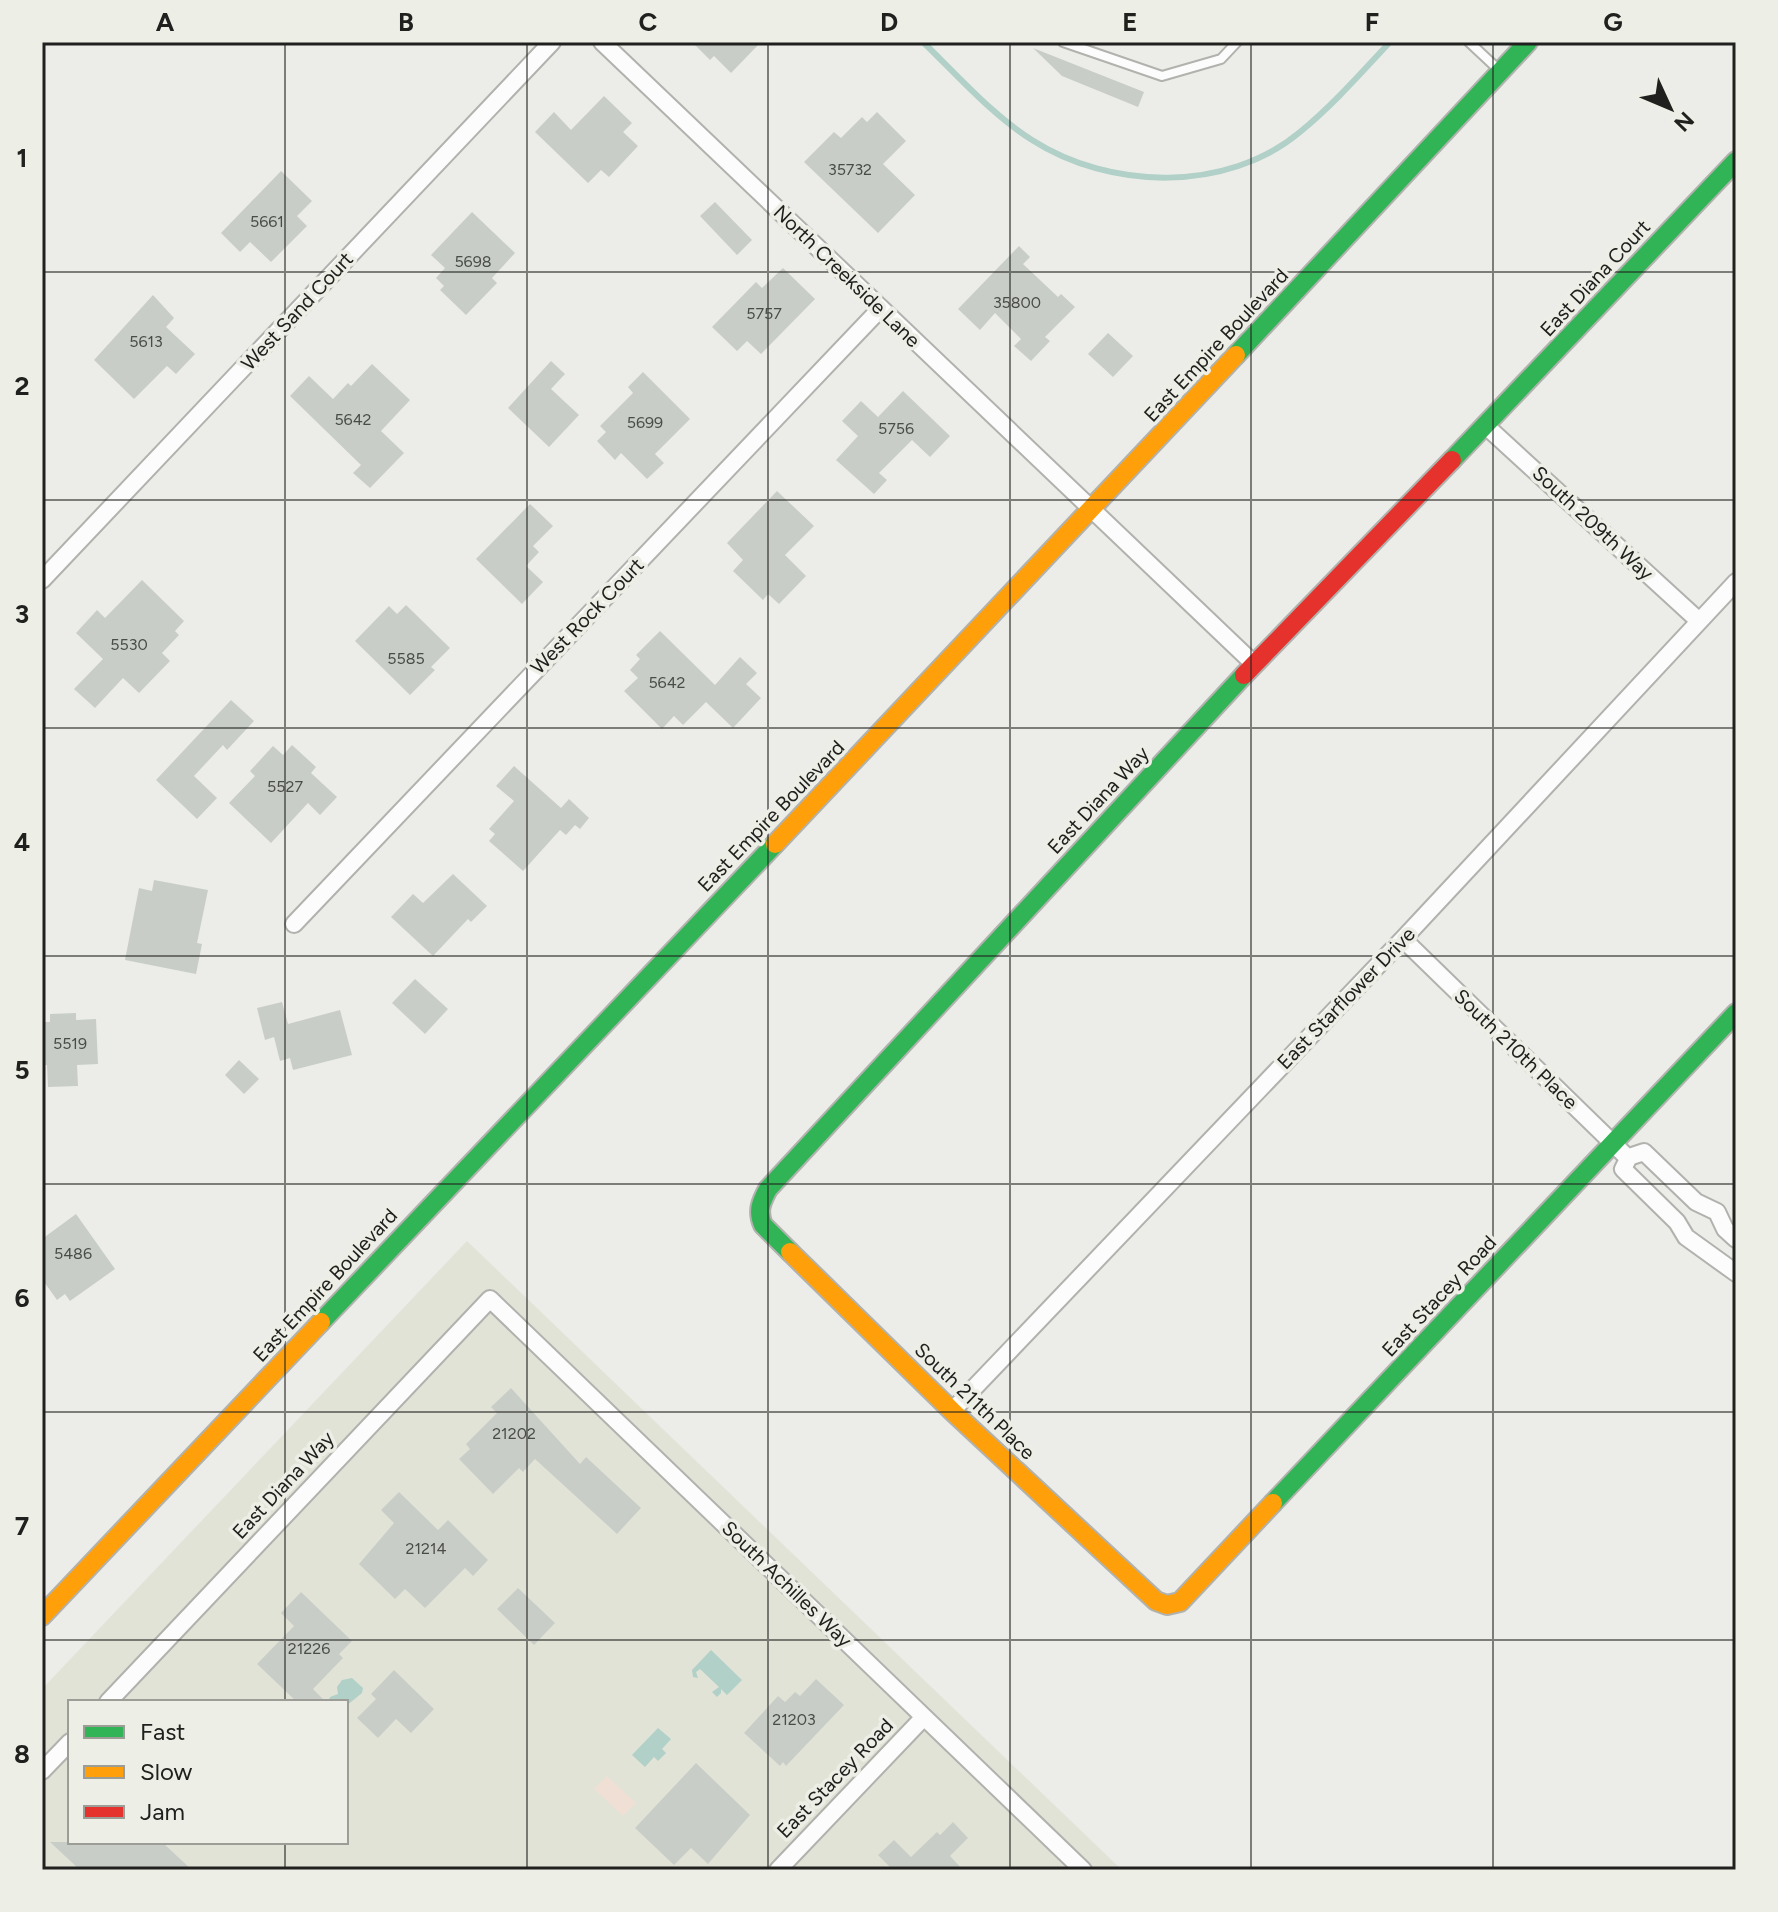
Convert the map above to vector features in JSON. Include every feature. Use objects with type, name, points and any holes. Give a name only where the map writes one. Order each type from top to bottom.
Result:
[{"type":"street","name":"West Sand Court","points":[[42,580],[552,42]]},
{"type":"street","name":"North Creekside Lane","points":[[602,42],[1094,508]]},
{"type":"street","name":"East Empire Boulevard","points":[[42,1616],[1094,508],[1528,42]]},
{"type":"street","name":"East Diana Court","points":[[1486,426],[1736,161]]},
{"type":"street","name":"West Rock Court","points":[[294,924],[881,308]]},
{"type":"street","name":"South 209th Way","points":[[1486,426],[1699,621]]},
{"type":"street","name":"East Diana Way","points":[[758,1215],[760,1202],[768,1189],[1254,664],[1486,426]]},
{"type":"street","points":[[1094,508],[1254,664]]},
{"type":"street","name":"East Starflower Drive","points":[[952,1411],[1403,939],[1736,582]]},
{"type":"street","name":"South 210th Place","points":[[1403,939],[1628,1158]]},
{"type":"street","name":"East Stacey Road","points":[[1171,1606],[1180,1602],[1736,1013]]},
{"type":"street","name":"South 210th Place","points":[[1736,1239],[1725,1229],[1717,1212],[1696,1202],[1644,1152],[1628,1158],[1623,1169],[1677,1222],[1686,1237],[1736,1273]]},
{"type":"street","points":[[1677,1222],[1696,1202]]},
{"type":"street","name":"South 211th Place","points":[[758,1215],[763,1225],[952,1411],[1148,1596],[1159,1604],[1171,1606]]},
{"type":"street","name":"East Diana Way","points":[[110,1700],[490,1299]]},
{"type":"street","name":"South Achilles Way","points":[[490,1299],[1083,1870]]},
{"type":"street","name":"East Stacey Road","points":[[778,1870],[924,1717]]},
{"type":"street","points":[[42,1771],[68,1744]]},
{"type":"lane","points":[[1063,42],[1162,76],[1221,59],[1237,42]]},
{"type":"lane","points":[[1469,42],[1500,72]]},
{"type":"shaded area","points":[[467,1241],[1122,1870],[42,1870],[42,1689]]},
{"type":"shaded area","points":[[607,1776],[636,1803],[623,1816],[594,1789]]},
{"type":"water","points":[[711,1650],[742,1680],[727,1695],[721,1689],[717,1697],[712,1692],[719,1687],[700,1669],[696,1672],[698,1678],[693,1677],[692,1670]]},
{"type":"water","points":[[352,1678],[363,1688],[362,1693],[348,1704],[348,1700],[329,1700],[338,1694],[337,1687],[342,1680]]},
{"type":"water","points":[[658,1728],[671,1739],[662,1749],[666,1753],[658,1761],[654,1757],[645,1767],[632,1755]]},
{"type":"building","points":[[692,42],[761,42],[731,73],[714,56],[710,60]]},
{"type":"building","points":[[1033,48],[1144,92],[1138,107],[1062,76]]},
{"type":"building","points":[[604,96],[632,123],[623,132],[638,146],[609,177],[601,170],[588,183],[535,132],[554,112],[571,130]]},
{"type":"building","points":[[877,112],[906,141],[883,164],[915,195],[878,233],[804,162],[834,132],[841,138],[862,117],[867,122]]},
{"type":"building","points":[[281,171],[312,201],[297,216],[307,226],[271,262],[250,242],[240,252],[221,233]]},
{"type":"building","points":[[715,202],[752,240],[737,255],[700,216]]},
{"type":"building","points":[[472,212],[515,253],[492,278],[497,283],[466,315],[440,290],[444,286],[436,278],[445,268],[431,255]]},
{"type":"building","points":[[1019,246],[1030,257],[1023,264],[1058,297],[1061,294],[1075,307],[1045,337],[1050,341],[1031,361],[1014,346],[1021,339],[995,313],[980,330],[958,309]]},
{"type":"building","points":[[783,268],[815,299],[761,354],[747,341],[737,351],[712,327],[756,282],[762,288]]},
{"type":"building","points":[[153,295],[174,318],[166,327],[195,354],[176,374],[167,366],[134,399],[94,360]]},
{"type":"building","points":[[1108,333],[1133,356],[1113,377],[1088,354]]},
{"type":"building","points":[[551,361],[565,374],[551,389],[579,415],[549,447],[508,408]]},
{"type":"building","points":[[372,364],[410,400],[381,431],[404,453],[370,488],[353,473],[361,465],[290,396],[309,376],[333,399]]},
{"type":"building","points":[[643,372],[690,419],[655,454],[664,463],[647,479],[621,453],[615,460],[597,441],[606,432],[600,426],[633,393],[628,387]]},
{"type":"building","points":[[903,391],[950,436],[930,457],[912,440],[879,473],[887,480],[874,494],[836,460],[858,436],[842,421],[861,401],[878,417]]},
{"type":"building","points":[[777,491],[814,526],[785,555],[806,576],[779,604],[768,594],[763,600],[733,571],[743,560],[727,543]]},
{"type":"building","points":[[530,504],[553,526],[533,546],[539,552],[526,566],[543,582],[522,604],[476,559]]},
{"type":"building","points":[[142,580],[184,621],[175,631],[179,635],[162,653],[170,661],[139,693],[123,678],[95,708],[74,689],[103,659],[76,633],[97,610],[105,618]]},
{"type":"building","points":[[406,605],[450,648],[431,667],[435,670],[410,695],[355,641],[389,606],[397,614]]},
{"type":"building","points":[[660,631],[715,685],[740,657],[757,673],[746,684],[761,698],[733,728],[706,702],[683,725],[674,716],[662,729],[624,691],[638,678],[630,670],[640,659],[636,655]]},
{"type":"building","points":[[231,700],[254,721],[227,750],[223,745],[194,776],[217,798],[197,819],[156,780]]},
{"type":"building","points":[[292,745],[316,767],[311,773],[337,797],[320,815],[308,803],[271,843],[229,803],[255,776],[250,771],[273,746],[283,755]]},
{"type":"building","points":[[514,766],[561,808],[569,799],[589,818],[580,829],[575,825],[566,835],[560,830],[523,871],[489,841],[495,834],[489,829],[514,801],[496,786]]},
{"type":"building","points":[[453,874],[487,906],[471,922],[468,919],[433,956],[391,917],[413,894],[423,903]]},
{"type":"building","points":[[154,880],[208,890],[197,943],[202,944],[196,974],[125,960],[139,888],[152,891]]},
{"type":"building","points":[[415,979],[448,1009],[425,1034],[392,1003]]},
{"type":"building","points":[[282,1002],[288,1024],[340,1010],[352,1055],[293,1070],[290,1058],[280,1061],[274,1037],[265,1040],[257,1008]]},
{"type":"building","points":[[76,1013],[76,1020],[96,1019],[98,1064],[77,1065],[78,1086],[48,1087],[47,1065],[42,1065],[42,1022],[50,1022],[50,1014]]},
{"type":"building","points":[[239,1060],[259,1079],[244,1094],[225,1075]]},
{"type":"building","points":[[76,1214],[115,1269],[70,1301],[65,1294],[57,1300],[42,1279],[42,1239]]},
{"type":"building","points":[[511,1388],[580,1464],[586,1457],[641,1508],[617,1534],[535,1459],[523,1472],[519,1468],[493,1494],[459,1459],[470,1449],[466,1444],[497,1413],[491,1407]]},
{"type":"building","points":[[399,1492],[438,1530],[448,1520],[488,1560],[473,1576],[465,1568],[425,1608],[405,1589],[395,1599],[359,1564],[394,1523],[381,1510]]},
{"type":"building","points":[[518,1588],[555,1623],[534,1645],[497,1609]]},
{"type":"building","points":[[301,1592],[352,1641],[339,1654],[343,1658],[313,1689],[324,1700],[295,1700],[257,1664],[294,1626],[281,1613]]},
{"type":"building","points":[[394,1670],[434,1709],[411,1733],[396,1719],[378,1738],[357,1718],[376,1699],[371,1694]]},
{"type":"building","points":[[816,1679],[844,1705],[786,1766],[783,1762],[780,1766],[744,1733],[778,1696],[785,1702],[795,1692],[800,1696]]},
{"type":"building","points":[[696,1763],[750,1815],[708,1864],[691,1848],[674,1865],[635,1828]]},
{"type":"building","points":[[953,1822],[968,1838],[950,1856],[963,1870],[893,1870],[878,1855],[894,1840],[911,1857],[937,1832],[940,1835]]},
{"type":"building","points":[[50,1842],[164,1844],[192,1870],[80,1870]]},
{"type":"waterway","points":[[923,42],[989,107],[1032,140],[1063,157],[1097,168],[1132,176],[1168,178],[1204,175],[1238,166],[1271,152],[1324,111],[1390,42]]},
{"type":"traffic: fast","points":[[1236,355],[1528,42]]},
{"type":"traffic: fast","points":[[1452,460],[1736,161]]},
{"type":"traffic: fast","points":[[790,1252],[761,1220],[763,1198],[768,1189],[1244,675]]},
{"type":"traffic: fast","points":[[321,1322],[775,844]]},
{"type":"traffic: fast","points":[[1273,1503],[1736,1013]]},
{"type":"traffic: slow","points":[[775,844],[1236,355]]},
{"type":"traffic: slow","points":[[790,1252],[952,1411],[1156,1601],[1167,1605],[1180,1602],[1273,1503]]},
{"type":"traffic: slow","points":[[42,1616],[321,1322]]},
{"type":"traffic: jam","points":[[1244,675],[1452,460]]}]
